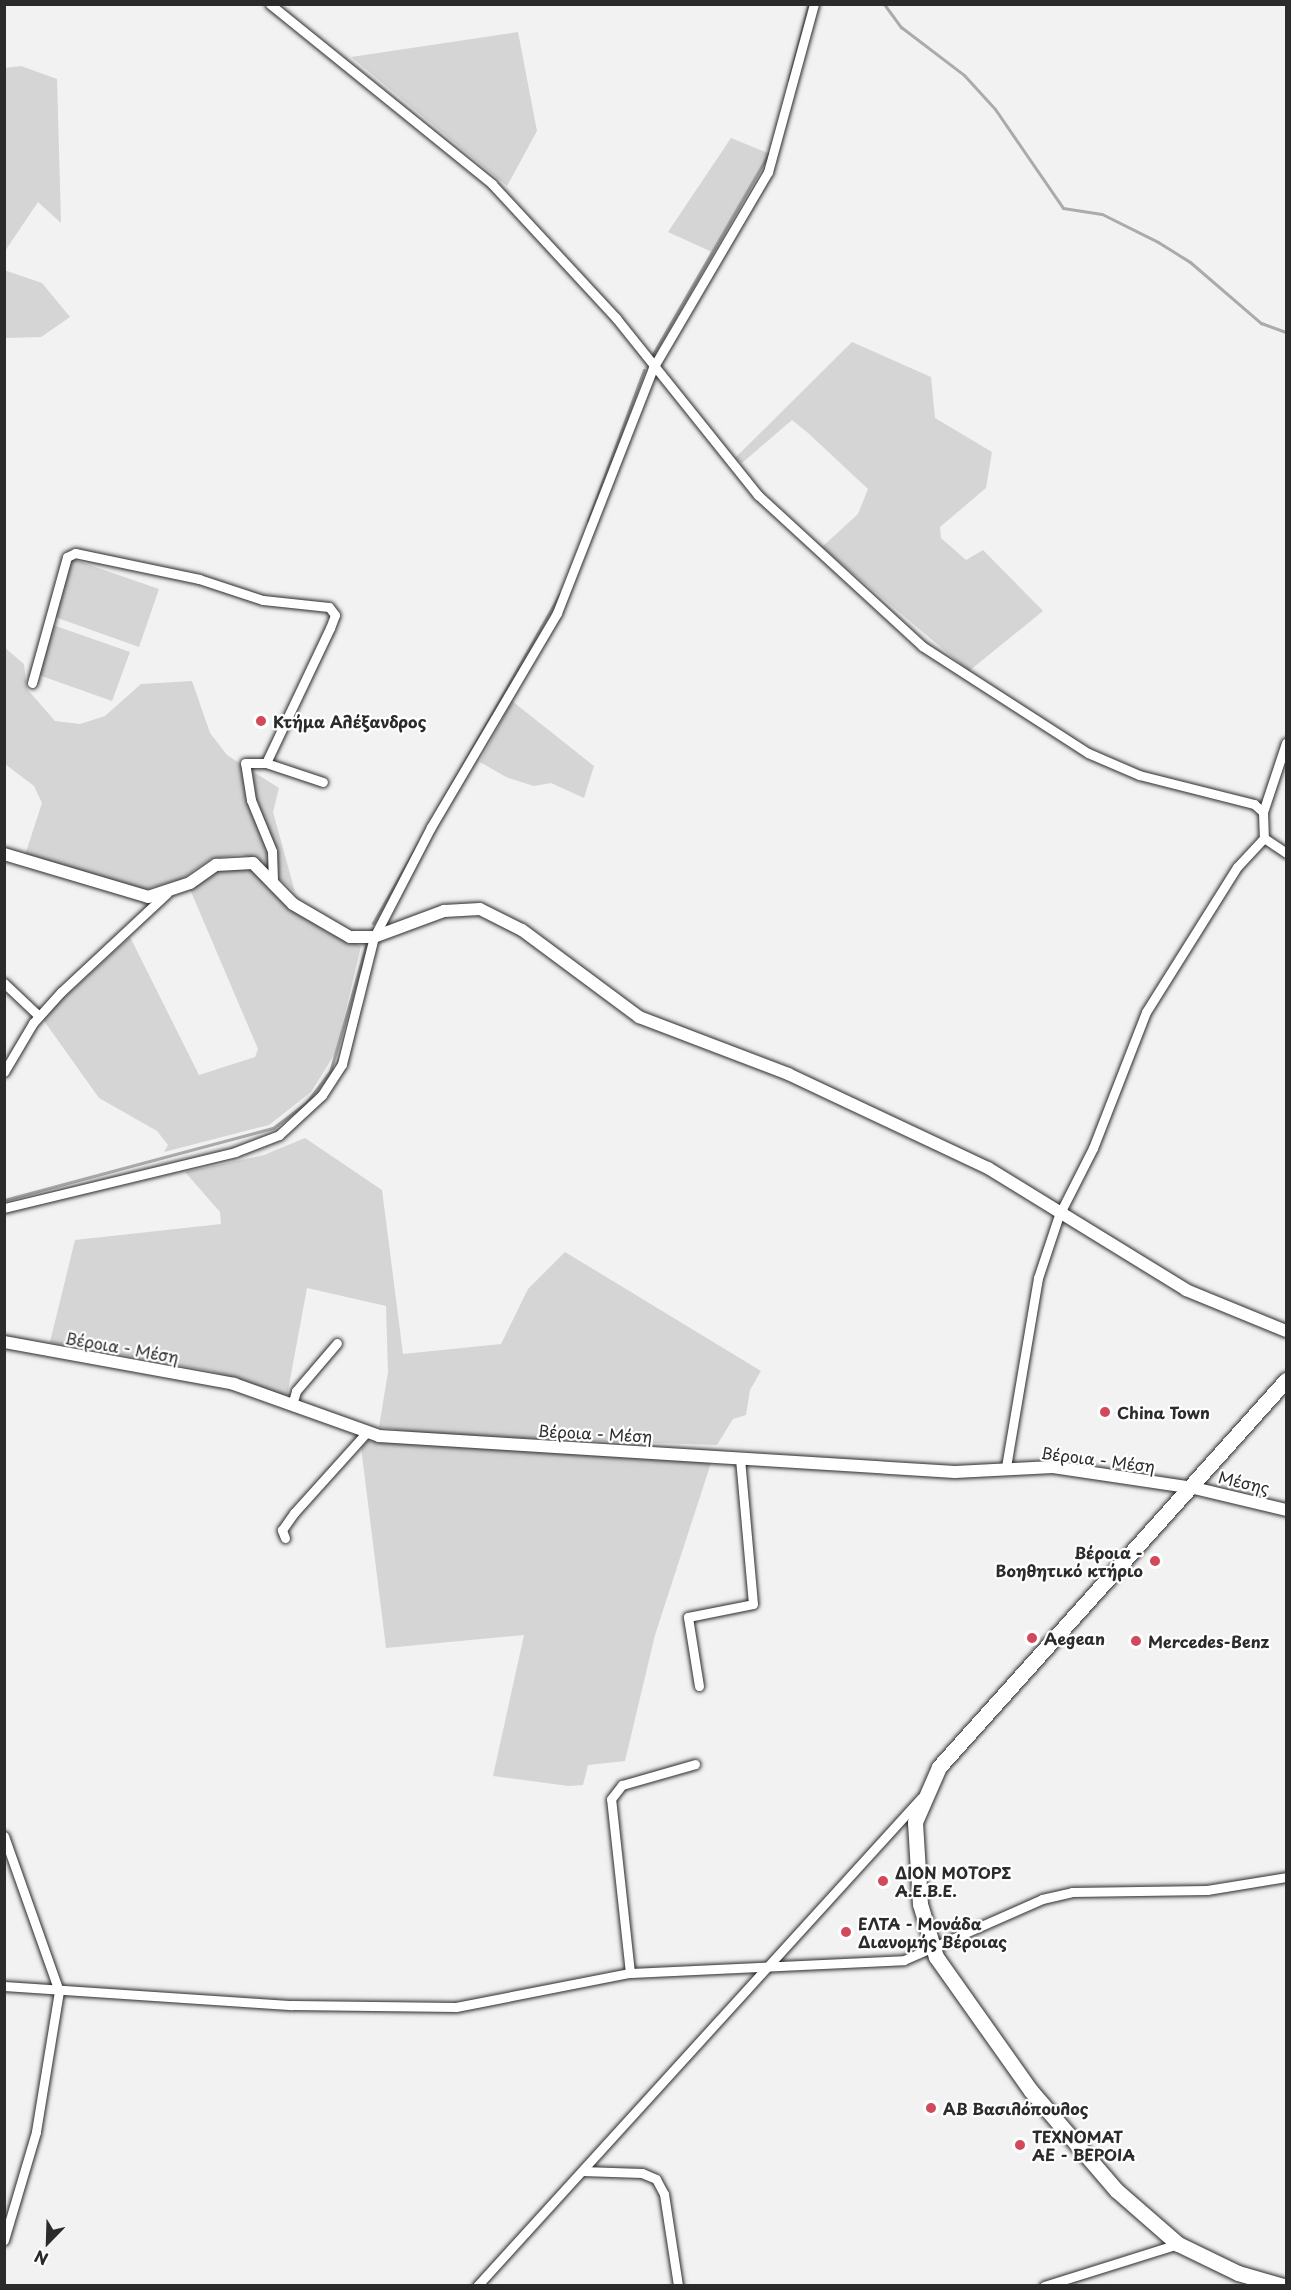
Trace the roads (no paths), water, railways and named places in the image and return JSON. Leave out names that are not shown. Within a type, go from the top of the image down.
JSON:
[{"type":"main road","points":[[1283,2286],[1238,2273],[1178,2244],[1116,2190],[1064,2133],[962,2001],[932,1944],[917,1874],[915,1822],[921,1798],[964,1738],[1194,1488],[1287,1380]]},
{"type":"street","points":[[270,4],[492,184],[616,318],[653,368],[758,495],[887,616],[968,680],[1088,753],[1140,775],[1254,804],[1263,812]]},
{"type":"street","points":[[4,1208],[235,1152],[279,1135],[322,1095],[342,1064],[374,938],[431,827],[557,613],[653,368],[768,172],[814,4]]},
{"type":"street","points":[[32,683],[67,556],[75,553],[199,579],[262,600],[328,608],[335,615],[330,628],[266,763]]},
{"type":"street","points":[[1006,1467],[1038,1278],[1059,1215],[1093,1148],[1146,1012],[1237,867],[1264,838],[1263,812],[1287,743]]},
{"type":"street","points":[[273,880],[272,851],[244,766],[248,761],[266,763],[322,782]]},
{"type":"street","points":[[1264,838],[1287,853]]},
{"type":"street","points":[[4,854],[148,897],[168,893]]},
{"type":"street","points":[[4,1072],[39,1016],[168,893],[216,865],[238,860],[253,863],[327,927],[350,938],[374,938],[444,910],[480,909],[502,918],[619,1006],[884,1119],[1009,1179],[1059,1215],[1186,1290],[1287,1331]]},
{"type":"street","points":[[4,982],[39,1016]]},
{"type":"street","name":"Βέροια - Μέση","points":[[4,1342],[234,1384],[366,1433],[427,1442],[955,1472],[1006,1467],[1053,1467],[1194,1488]]},
{"type":"street","points":[[292,1405],[296,1391],[337,1342]]},
{"type":"street","points":[[285,1538],[282,1530],[294,1513],[366,1433]]},
{"type":"street","points":[[699,1686],[688,1617],[753,1604],[740,1459]]},
{"type":"street","name":"Μέσης","points":[[1194,1488],[1287,1510]]},
{"type":"street","points":[[630,1973],[611,1799],[622,1785],[695,1764]]},
{"type":"street","points":[[477,2286],[766,1963],[921,1798]]},
{"type":"street","points":[[4,1836],[59,1991],[36,2132],[4,2240]]},
{"type":"street","points":[[4,1986],[292,2005],[456,2007],[630,1973],[766,1963],[811,1968],[904,1960],[932,1944],[1042,1899],[1072,1892],[1207,1890],[1287,1877]]},
{"type":"street","points":[[582,2171],[642,2173],[656,2179],[664,2194],[678,2286]]},
{"type":"street","points":[[1044,2286],[1178,2244]]},
{"type":"waterway","points":[[789,80],[809,4]]},
{"type":"waterway","points":[[884,4],[901,27],[964,75],[995,109],[1063,208],[1102,214],[1158,242],[1190,262],[1261,323],[1286,332]]},
{"type":"waterway","points":[[653,354],[769,153]]},
{"type":"waterway","points":[[588,521],[644,370]]},
{"type":"waterway","points":[[373,923],[560,594]]},
{"type":"waterway","points":[[4,1200],[273,1128],[307,1102],[330,1072],[366,946]]},
{"type":"place","name":"Κτήμα Αλέξανδρος","points":[[261,721]]},
{"type":"place","name":"China Town","points":[[1105,1412]]},
{"type":"place","name":"Βέροια - Βοηθητικό κτήριο","points":[[1155,1561]]},
{"type":"place","name":"Aegean","points":[[1032,1638]]},
{"type":"place","name":"Mercedes-Benz","points":[[1136,1641]]},
{"type":"place","name":"ΔΙΟΝ ΜΟΤΟΡΣ Α.Ε.Β.Ε.","points":[[883,1881]]},
{"type":"place","name":"ΕΛΤΑ - Μονάδα Διανομής Βέροιας","points":[[846,1932]]},
{"type":"place","name":"ΑΒ Βασιλόπουλος","points":[[931,2108]]},
{"type":"place","name":"ΤΕΧΝΟΜΑΤ ΑΕ - ΒΕΡΟΙΑ","points":[[1020,2145]]}]
